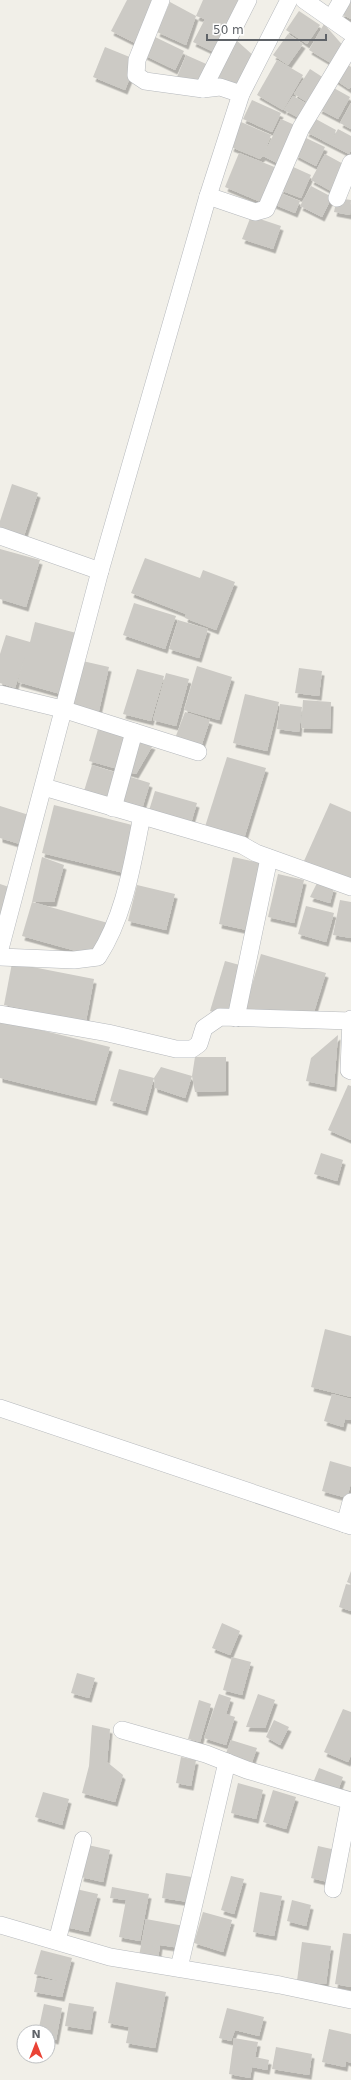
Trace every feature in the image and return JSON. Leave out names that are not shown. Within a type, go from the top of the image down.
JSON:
[{"type":"street","points":[[161,0],[137,60],[136,75],[145,81],[203,89],[220,87],[241,94]]},
{"type":"street","points":[[203,89],[248,0]]},
{"type":"street","points":[[0,949],[44,787],[62,709],[100,571],[208,196],[241,94],[290,0]]},
{"type":"street","points":[[304,0],[351,33]]},
{"type":"street","points":[[331,19],[342,0]]},
{"type":"street","points":[[208,196],[255,212],[266,209],[301,128],[351,46]]},
{"type":"street","points":[[337,198],[351,163]]},
{"type":"street","points":[[0,536],[100,571]]},
{"type":"street","points":[[0,694],[62,709],[198,752]]},
{"type":"street","points":[[113,808],[134,732]]},
{"type":"street","points":[[44,787],[242,845],[270,858],[351,887]]},
{"type":"street","points":[[0,957],[74,960],[98,957],[109,940],[122,909],[142,816]]},
{"type":"street","points":[[236,1018],[270,858]]},
{"type":"street","points":[[0,1014],[108,1033],[176,1049],[192,1049],[199,1044],[204,1028],[211,1021],[220,1017],[351,1020],[348,1061],[349,1070],[351,1072]]},
{"type":"street","points":[[0,1408],[348,1525],[351,1502]]},
{"type":"street","points":[[122,1730],[350,1801],[333,1889]]},
{"type":"street","points":[[179,1968],[227,1762]]},
{"type":"street","points":[[57,1941],[83,1840]]},
{"type":"street","points":[[0,1925],[110,1957],[280,1985],[351,2000]]},
{"type":"building","points":[[127,0],[158,0],[135,43],[111,31]]},
{"type":"building","points":[[203,0],[241,0],[229,29],[210,22],[227,30],[216,53],[193,42],[205,19],[196,16]]},
{"type":"building","points":[[349,0],[351,0],[351,19],[341,14]]},
{"type":"building","points":[[170,2],[196,16],[186,45],[157,32]]},
{"type":"building","points":[[299,11],[320,25],[307,44],[286,30]]},
{"type":"building","points":[[324,24],[346,49],[336,66],[309,50]]},
{"type":"building","points":[[288,34],[303,44],[288,65],[273,55]]},
{"type":"building","points":[[153,36],[184,51],[175,70],[144,55]]},
{"type":"building","points":[[235,39],[255,57],[239,91],[216,80]]},
{"type":"building","points":[[105,47],[137,60],[125,90],[93,77]]},
{"type":"building","points":[[186,55],[213,67],[203,89],[177,77]]},
{"type":"building","points":[[277,60],[303,75],[283,110],[257,95]]},
{"type":"building","points":[[346,63],[351,67],[351,87],[349,89],[334,79]]},
{"type":"building","points":[[310,69],[327,80],[312,105],[294,94]]},
{"type":"building","points":[[332,87],[350,97],[338,119],[319,109]]},
{"type":"building","points":[[293,96],[311,106],[303,120],[284,110]]},
{"type":"building","points":[[252,100],[281,113],[272,132],[243,119]]},
{"type":"building","points":[[351,103],[351,129],[340,123]]},
{"type":"building","points":[[314,118],[336,130],[331,142],[338,129],[351,136],[351,150],[349,154],[306,132]]},
{"type":"building","points":[[281,119],[299,127],[281,165],[263,156],[260,159],[231,147],[241,122],[271,135],[264,154]]},
{"type":"building","points":[[304,137],[325,147],[316,166],[295,155]]},
{"type":"building","points":[[239,153],[277,168],[263,203],[225,187]]},
{"type":"building","points":[[325,154],[347,166],[333,192],[311,180]]},
{"type":"building","points":[[291,166],[311,175],[301,198],[280,190]]},
{"type":"building","points":[[311,186],[332,197],[322,217],[300,206]]},
{"type":"building","points":[[278,192],[300,201],[295,213],[273,204]]},
{"type":"building","points":[[337,198],[351,200],[350,215],[334,212]]},
{"type":"building","points":[[251,216],[281,226],[273,249],[242,239]]},
{"type":"building","points":[[12,484],[38,493],[24,536],[0,528],[0,521]]},
{"type":"building","points":[[0,549],[40,560],[26,607],[0,599]]},
{"type":"building","points":[[145,558],[200,578],[203,570],[235,582],[216,630],[185,618],[186,614],[131,593]]},
{"type":"building","points":[[134,603],[176,616],[165,649],[123,635]]},
{"type":"building","points":[[178,620],[208,629],[199,658],[169,649]]},
{"type":"building","points":[[35,622],[80,634],[64,695],[18,682],[25,656],[15,688],[0,683],[0,654],[6,635],[30,642]]},
{"type":"building","points":[[78,660],[109,667],[98,715],[67,708]]},
{"type":"building","points":[[197,666],[232,677],[219,720],[184,710]]},
{"type":"building","points":[[299,668],[322,671],[319,696],[295,693]]},
{"type":"building","points":[[137,669],[164,676],[151,721],[123,714]]},
{"type":"building","points":[[166,673],[189,679],[176,726],[153,720]]},
{"type":"building","points":[[245,694],[279,702],[267,751],[233,743]]},
{"type":"building","points":[[303,700],[331,702],[330,729],[301,728]]},
{"type":"building","points":[[280,704],[302,707],[299,732],[277,729]]},
{"type":"building","points":[[185,712],[210,720],[200,750],[174,741]]},
{"type":"building","points":[[98,729],[153,745],[136,774],[89,761]]},
{"type":"building","points":[[227,757],[266,768],[242,845],[203,833]]},
{"type":"building","points":[[92,765],[150,783],[142,809],[84,791]]},
{"type":"building","points":[[155,791],[197,803],[189,830],[147,817]]},
{"type":"building","points":[[330,803],[351,812],[351,882],[304,861]]},
{"type":"building","points":[[54,805],[136,826],[124,873],[42,853]]},
{"type":"building","points":[[0,806],[29,815],[20,844],[0,838]]},
{"type":"building","points":[[42,857],[64,865],[54,902],[32,902]]},
{"type":"building","points":[[233,857],[265,864],[251,931],[219,924]]},
{"type":"building","points":[[278,874],[304,880],[294,923],[268,917]]},
{"type":"building","points":[[317,883],[334,888],[330,903],[310,897]]},
{"type":"building","points":[[0,884],[9,887],[0,917]]},
{"type":"building","points":[[137,885],[175,894],[166,930],[128,921]]},
{"type":"building","points":[[340,900],[351,902],[351,938],[333,935]]},
{"type":"building","points":[[32,902],[108,923],[98,957],[22,936]]},
{"type":"building","points":[[306,906],[334,913],[326,942],[298,934]]},
{"type":"building","points":[[261,954],[326,973],[313,1015],[244,1012]]},
{"type":"building","points":[[225,961],[247,967],[231,1018],[210,1011]]},
{"type":"building","points":[[12,963],[94,979],[86,1021],[4,1005]]},
{"type":"building","points":[[0,1020],[110,1047],[94,1101],[0,1078]]},
{"type":"building","points":[[338,1035],[334,1087],[306,1081],[311,1058]]},
{"type":"building","points":[[195,1057],[226,1057],[226,1091],[195,1092],[192,1076]]},
{"type":"building","points":[[161,1067],[192,1076],[185,1098],[155,1088],[154,1078]]},
{"type":"building","points":[[119,1069],[154,1078],[145,1111],[110,1101]]},
{"type":"building","points":[[348,1085],[351,1086],[351,1140],[328,1130]]},
{"type":"building","points":[[321,1153],[343,1160],[337,1181],[314,1174]]},
{"type":"building","points":[[325,1329],[351,1336],[351,1397],[311,1387]]},
{"type":"building","points":[[332,1394],[351,1399],[351,1420],[345,1419],[343,1427],[324,1421]]},
{"type":"building","points":[[330,1461],[351,1467],[351,1483],[347,1498],[322,1491]]},
{"type":"building","points":[[351,1571],[351,1584],[347,1582]]},
{"type":"building","points":[[346,1584],[351,1585],[351,1611],[339,1607]]},
{"type":"building","points":[[222,1623],[240,1631],[230,1655],[212,1648]]},
{"type":"building","points":[[232,1657],[251,1662],[242,1695],[223,1690]]},
{"type":"building","points":[[77,1673],[95,1678],[89,1698],[71,1693]]},
{"type":"building","points":[[219,1694],[231,1698],[226,1714],[235,1717],[226,1745],[204,1738]]},
{"type":"building","points":[[258,1694],[275,1700],[265,1728],[246,1727]]},
{"type":"building","points":[[199,1700],[211,1704],[200,1742],[188,1739]]},
{"type":"building","points":[[343,1709],[351,1712],[351,1755],[348,1762],[324,1752]]},
{"type":"building","points":[[274,1720],[289,1727],[280,1745],[266,1737]]},
{"type":"building","points":[[92,1725],[110,1729],[107,1762],[123,1775],[115,1802],[82,1793],[89,1766]]},
{"type":"building","points":[[231,1740],[257,1748],[251,1765],[225,1756]]},
{"type":"building","points":[[181,1757],[196,1760],[191,1786],[176,1783]]},
{"type":"building","points":[[319,1768],[343,1777],[337,1793],[313,1783]]},
{"type":"building","points":[[238,1783],[263,1790],[256,1819],[231,1813]]},
{"type":"building","points":[[273,1790],[296,1797],[286,1829],[263,1822]]},
{"type":"building","points":[[43,1792],[69,1799],[62,1825],[35,1817]]},
{"type":"building","points":[[88,1845],[110,1850],[103,1882],[81,1877]]},
{"type":"building","points":[[318,1846],[336,1850],[328,1882],[311,1878]]},
{"type":"building","points":[[166,1873],[192,1877],[188,1902],[162,1898]]},
{"type":"building","points":[[231,1876],[244,1879],[234,1914],[221,1910]]},
{"type":"building","points":[[112,1887],[149,1894],[140,1941],[119,1937],[126,1900],[110,1898]]},
{"type":"building","points":[[76,1889],[98,1894],[88,1932],[66,1927]]},
{"type":"building","points":[[260,1892],[282,1896],[274,1936],[253,1932]]},
{"type":"building","points":[[292,1900],[311,1905],[306,1926],[287,1921]]},
{"type":"building","points":[[203,1912],[232,1920],[223,1952],[194,1943]]},
{"type":"building","points":[[146,1919],[184,1926],[180,1948],[160,1945],[158,1959],[139,1956]]},
{"type":"building","points":[[343,1933],[351,1934],[351,1987],[335,1984]]},
{"type":"building","points":[[302,1942],[331,1946],[326,1984],[297,1981]]},
{"type":"building","points":[[41,1950],[72,1958],[62,1997],[34,1992],[37,1978],[63,1982],[34,1974]]},
{"type":"building","points":[[116,1982],[166,1992],[155,2048],[126,2043],[129,2027],[108,2023]]},
{"type":"building","points":[[69,2003],[94,2007],[90,2030],[65,2026]]},
{"type":"building","points":[[44,2004],[62,2008],[56,2040],[56,2024],[40,2024]]},
{"type":"building","points":[[227,2008],[264,2017],[259,2036],[235,2030],[231,2041],[219,2038]]},
{"type":"building","points":[[329,2029],[351,2034],[351,2063],[346,2061],[345,2067],[322,2062]]},
{"type":"building","points":[[234,2038],[258,2042],[255,2057],[269,2060],[267,2070],[252,2067],[250,2078],[229,2074]]},
{"type":"building","points":[[276,2047],[312,2054],[309,2075],[272,2069]]}]
